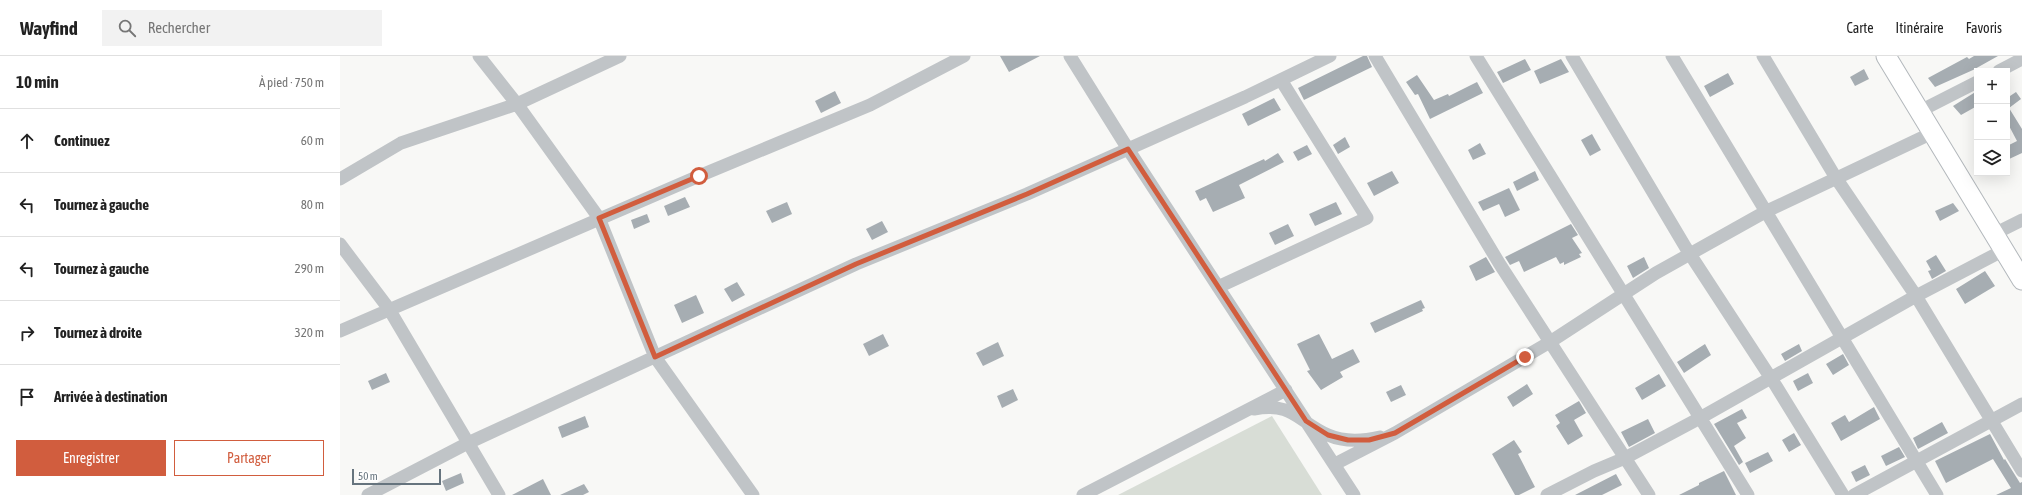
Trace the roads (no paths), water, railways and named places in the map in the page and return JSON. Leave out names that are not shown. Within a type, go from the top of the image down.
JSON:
[{"type":"street","points":[[479,56],[517,104],[599,218],[655,357],[753,495]]},
{"type":"street","points":[[340,179],[401,143],[517,104],[620,56]]},
{"type":"street","points":[[340,331],[599,218],[870,105],[964,56]]},
{"type":"street","points":[[1070,56],[1128,149],[1354,495]]},
{"type":"street","points":[[368,495],[468,443],[856,264],[1027,194],[1281,80],[1330,56]]},
{"type":"street","points":[[1375,56],[1499,263],[1649,495]]},
{"type":"street","points":[[1476,56],[1748,495]]},
{"type":"street","points":[[1572,56],[1690,254],[1843,495]]},
{"type":"street","points":[[1672,56],[1937,495]]},
{"type":"street","points":[[1763,56],[1836,178],[1916,296],[2022,471]]},
{"type":"street","points":[[1886,56],[2022,280]]},
{"type":"street","points":[[2005,68],[2022,59]]},
{"type":"street","points":[[1218,287],[1367,218],[1281,80]]},
{"type":"street","points":[[1920,111],[1974,84]]},
{"type":"street","points":[[1335,464],[1395,433],[1550,342],[1623,294],[1765,212],[1932,132]]},
{"type":"street","points":[[1994,234],[2022,220]]},
{"type":"street","points":[[340,244],[389,309],[499,495]]},
{"type":"street","points":[[1547,495],[1594,471],[1625,458],[1700,418],[1916,296],[2004,250]]},
{"type":"street","points":[[1083,495],[1286,390]]},
{"type":"street","points":[[1854,495],[1916,460],[2022,404]]},
{"type":"street","points":[[1244,411],[1267,407],[1281,408],[1328,435],[1348,440],[1369,440],[1395,433]]}]
